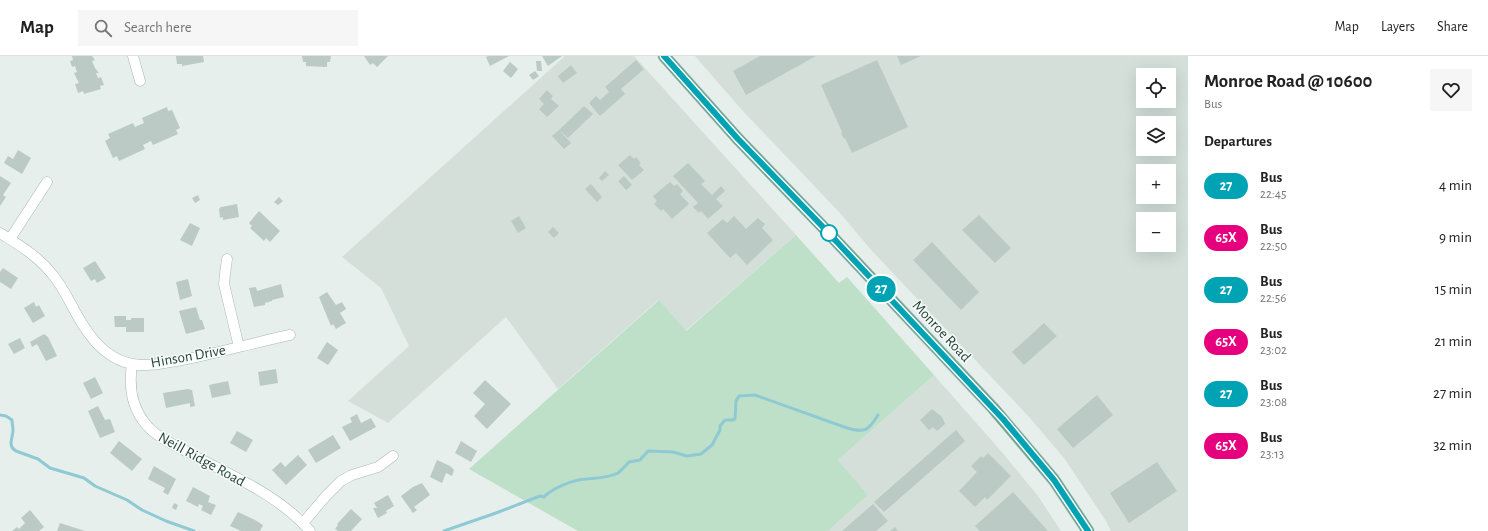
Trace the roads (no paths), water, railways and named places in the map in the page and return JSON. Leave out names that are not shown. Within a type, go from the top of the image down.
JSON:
[{"type":"main road","name":"Monroe Road","points":[[664,56],[738,139],[822,226],[1003,419],[1054,480],[1088,531]]},
{"type":"street","points":[[133,56],[140,81]]},
{"type":"street","points":[[10,239],[47,182]]},
{"type":"street","name":"Hinson Drive","points":[[0,233],[36,256],[53,274],[84,327],[98,345],[105,351],[123,361],[132,364],[165,363],[290,335]]},
{"type":"street","points":[[227,259],[224,284],[239,347]]},
{"type":"street","name":"Neill Ridge Road","points":[[132,364],[130,382],[134,404],[143,421],[149,428],[171,443],[269,496],[303,523],[310,531]]},
{"type":"street","points":[[303,523],[341,481],[352,475],[378,467],[393,456]]},
{"type":"waterway","points":[[444,531],[540,496],[544,497],[552,490],[570,482],[614,475],[629,462],[640,460],[648,451],[673,452],[687,456],[701,454],[712,445],[720,430],[720,426],[725,420],[735,419],[736,401],[739,396],[755,395],[847,428],[858,430],[869,427],[878,415]]},
{"type":"waterway","points":[[0,415],[6,416],[12,420],[13,430],[11,444],[13,449],[16,451],[38,459],[50,468],[84,478],[95,486],[127,500],[142,510],[166,521],[194,531]]}]
